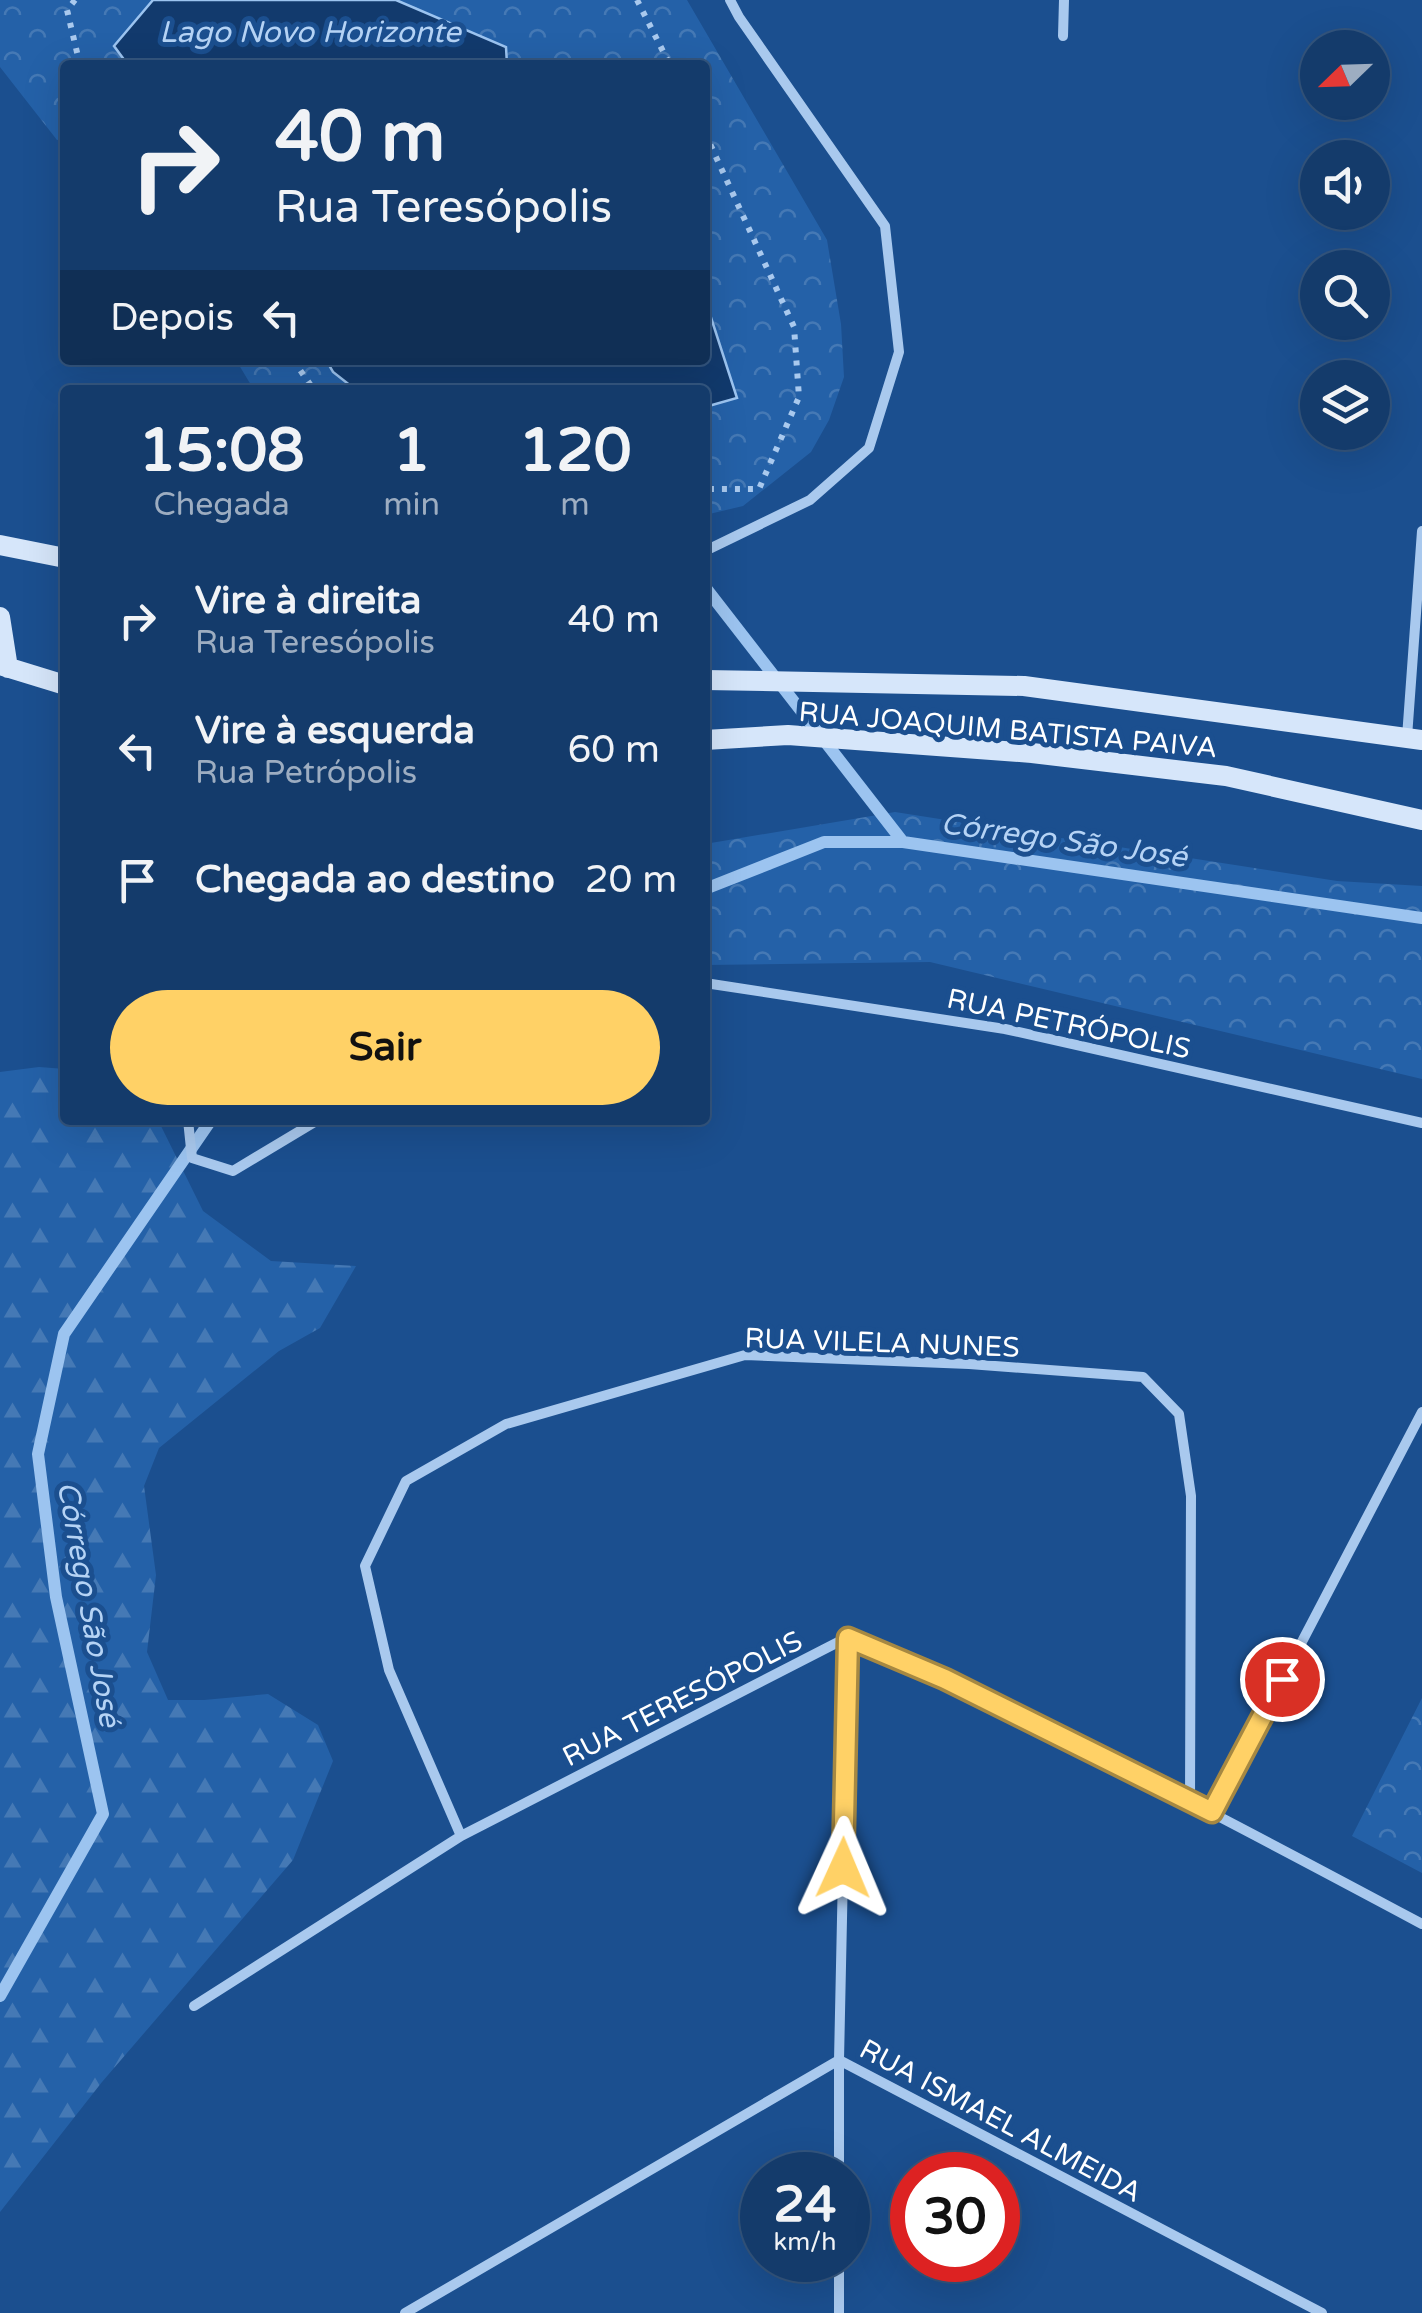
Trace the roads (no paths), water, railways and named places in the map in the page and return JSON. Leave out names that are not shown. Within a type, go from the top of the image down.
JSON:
[{"type":"main road","points":[[0,544],[60,557]]},
{"type":"main road","points":[[0,617],[3,672],[60,684]]},
{"type":"main road","name":"RUA JOAQUIM BATISTA PAIVA","points":[[710,680],[1024,686],[1414,739]]},
{"type":"main road","name":"RUA JOAQUIM BATISTA PAIVA","points":[[710,740],[788,735],[1032,753],[1226,776],[1422,820]]},
{"type":"street","points":[[710,549],[810,500],[869,448],[899,352],[884,226],[730,0]]},
{"type":"street","points":[[1063,36],[1064,0]]},
{"type":"street","points":[[1414,739],[1422,531]]},
{"type":"street","name":"RUA PETRÓPOLIS","points":[[710,983],[1004,1029],[1422,1122]]},
{"type":"street","points":[[189,1125],[192,1158],[233,1171],[310,1125]]},
{"type":"street","name":"RUA VILELA NUNES","points":[[461,1836],[389,1670],[366,1566],[406,1482],[506,1424],[746,1355],[968,1364],[1143,1377],[1155,1389],[1179,1414],[1192,1496],[1190,1802]]},
{"type":"street","points":[[1212,1812],[1422,1412]]},
{"type":"street","points":[[839,2152],[848,1638],[945,1679],[1212,1812],[1422,1924]]},
{"type":"street","name":"RUA TERESÓPOLIS","points":[[194,2006],[461,1836],[848,1638]]},
{"type":"street","name":"RUA ISMAEL ALMEIDA","points":[[405,2313],[839,2060],[1322,2313]]},
{"type":"street","points":[[839,2282],[840,2313]]},
{"type":"water","name":"Lago Novo Horizonte","points":[[153,0],[396,0],[506,47],[507,60],[124,60],[114,46]]},
{"type":"water","points":[[710,314],[737,398],[710,406],[710,385],[350,385],[329,365],[710,365]]},
{"type":"waterway","points":[[710,593],[903,842]]},
{"type":"waterway","name":"Córrego São José","points":[[710,887],[824,842],[903,842],[1422,918]]},
{"type":"waterway","name":"Córrego São José","points":[[0,1996],[103,1814],[56,1597],[38,1454],[64,1334],[208,1125]]}]
